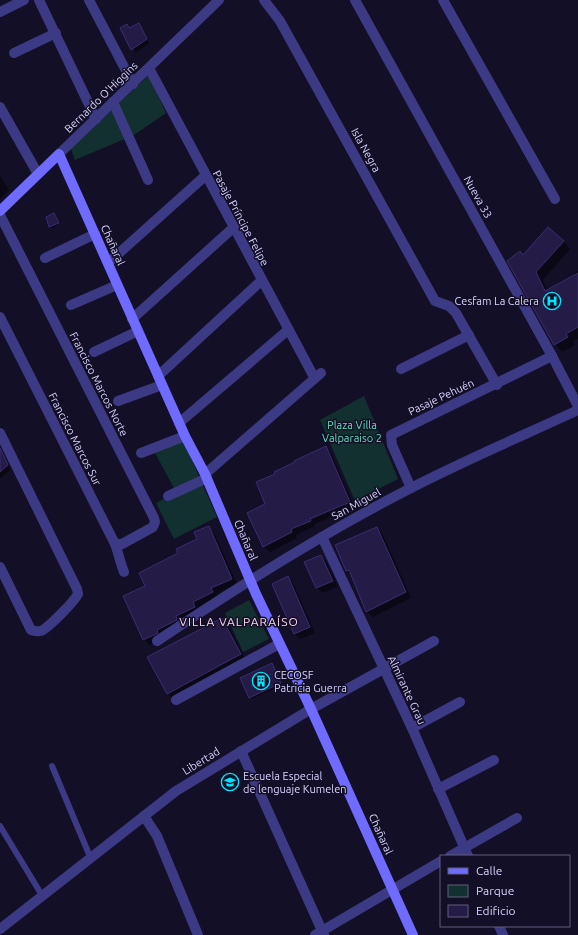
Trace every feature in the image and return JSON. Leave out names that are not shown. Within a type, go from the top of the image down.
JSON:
[{"type":"street","points":[[0,12],[24,0]]},
{"type":"street","points":[[39,0],[96,119]]},
{"type":"street","points":[[89,0],[132,84]]},
{"type":"street","name":"Bernardo O'Higgins","points":[[0,211],[218,0]]},
{"type":"street","name":"Isla Negra","points":[[264,0],[280,21],[435,300],[449,306],[456,313],[469,335]]},
{"type":"street","name":"Nueva 33","points":[[355,0],[552,356],[578,406]]},
{"type":"street","points":[[443,0],[555,199]]},
{"type":"street","points":[[14,53],[56,33]]},
{"type":"street","name":"Pasaje Príncipe Felipe","points":[[149,68],[288,330],[318,375],[206,476]]},
{"type":"street","points":[[113,102],[148,180]]},
{"type":"street","points":[[0,107],[3,122],[38,174]]},
{"type":"street","name":"Chañaral","points":[[59,154],[179,423],[206,476],[279,644],[311,709],[413,935]]},
{"type":"street","points":[[108,263],[205,176]]},
{"type":"street","name":"Francisco Marcos Norte","points":[[0,215],[154,518],[153,527],[122,544],[117,544]]},
{"type":"street","points":[[132,319],[233,228]]},
{"type":"street","points":[[45,258],[95,234]]},
{"type":"street","points":[[118,401],[160,380],[262,281]]},
{"type":"street","points":[[71,305],[118,285]]},
{"type":"street","name":"Francisco Marcos Sur","points":[[0,317],[117,544],[117,554],[124,572]]},
{"type":"street","points":[[179,423],[288,330]]},
{"type":"street","points":[[94,352],[138,331]]},
{"type":"street","points":[[401,369],[469,335],[496,385]]},
{"type":"street","name":"Pasaje Pehuén","points":[[411,488],[392,444],[391,435],[496,385],[552,356]]},
{"type":"street","name":"San Miguel","points":[[157,641],[322,536],[411,488],[578,410]]},
{"type":"street","points":[[0,433],[77,588],[78,594],[72,602],[42,630],[35,632],[31,630],[0,567]]},
{"type":"street","points":[[141,453],[185,436]]},
{"type":"street","points":[[168,496],[206,476]]},
{"type":"street","name":"Almirante Grau","points":[[322,536],[412,728],[466,852]]},
{"type":"street","name":"Libertad","points":[[0,929],[92,859],[176,791],[311,709],[434,641]]},
{"type":"street","points":[[176,700],[279,644]]},
{"type":"street","points":[[412,728],[460,702]]},
{"type":"street","points":[[241,751],[320,933],[440,862]]},
{"type":"street","points":[[438,789],[494,760]]},
{"type":"street","points":[[144,816],[157,836],[198,935]]},
{"type":"street","points":[[454,855],[466,852],[517,818]]},
{"type":"lane","points":[[52,766],[92,859]]},
{"type":"lane","points":[[0,826],[43,897]]},
{"type":"green space","points":[[149,75],[166,113],[134,135],[75,160],[71,149]]},
{"type":"green space","name":"Plaza Villa Valparaiso 2","points":[[364,396],[398,479],[355,501],[320,420]]},
{"type":"green space","points":[[183,440],[217,517],[174,539],[156,503],[176,492],[154,451]]},
{"type":"green space","points":[[249,600],[269,639],[243,652],[225,613]]},
{"type":"building","points":[[139,23],[147,39],[131,50],[120,28],[127,24],[129,28]]},
{"type":"building","points":[[54,213],[59,223],[49,227],[46,217]]},
{"type":"building","points":[[548,227],[564,241],[536,272],[545,291],[578,273],[578,327],[566,334],[568,337],[554,345],[507,261],[520,251],[523,255]]},
{"type":"building","points":[[326,446],[350,502],[310,519],[311,521],[291,529],[292,532],[263,547],[247,513],[265,504],[256,482],[275,474],[274,472],[295,462],[294,461]]},
{"type":"building","points":[[0,448],[8,465],[0,472]]},
{"type":"building","points":[[209,526],[232,579],[211,588],[213,592],[193,602],[195,607],[176,616],[177,620],[157,630],[158,633],[143,640],[123,596],[145,586],[139,573],[178,553],[176,549],[197,539],[194,532]]},
{"type":"building","points":[[377,527],[406,592],[366,612],[349,570],[346,571],[335,545]]},
{"type":"building","points":[[321,555],[333,581],[316,588],[304,562]]},
{"type":"building","points":[[288,576],[310,627],[294,634],[272,584]]},
{"type":"building","points":[[222,618],[241,654],[167,694],[147,657]]},
{"type":"building","name":"CECOSF Patricia Guerra","points":[[272,663],[281,683],[249,698],[240,678]]},
{"type":"place","name":"Cesfam La Calera","points":[[552,301]]},
{"type":"place","name":"CECOSF Patricia Guerra","points":[[261,681]]},
{"type":"place","name":"Escuela Especial de lenguaje Kumelen","points":[[230,782]]},
{"type":"district","name":"VILLA VALPARAÍSO","points":[[239,621]]}]
